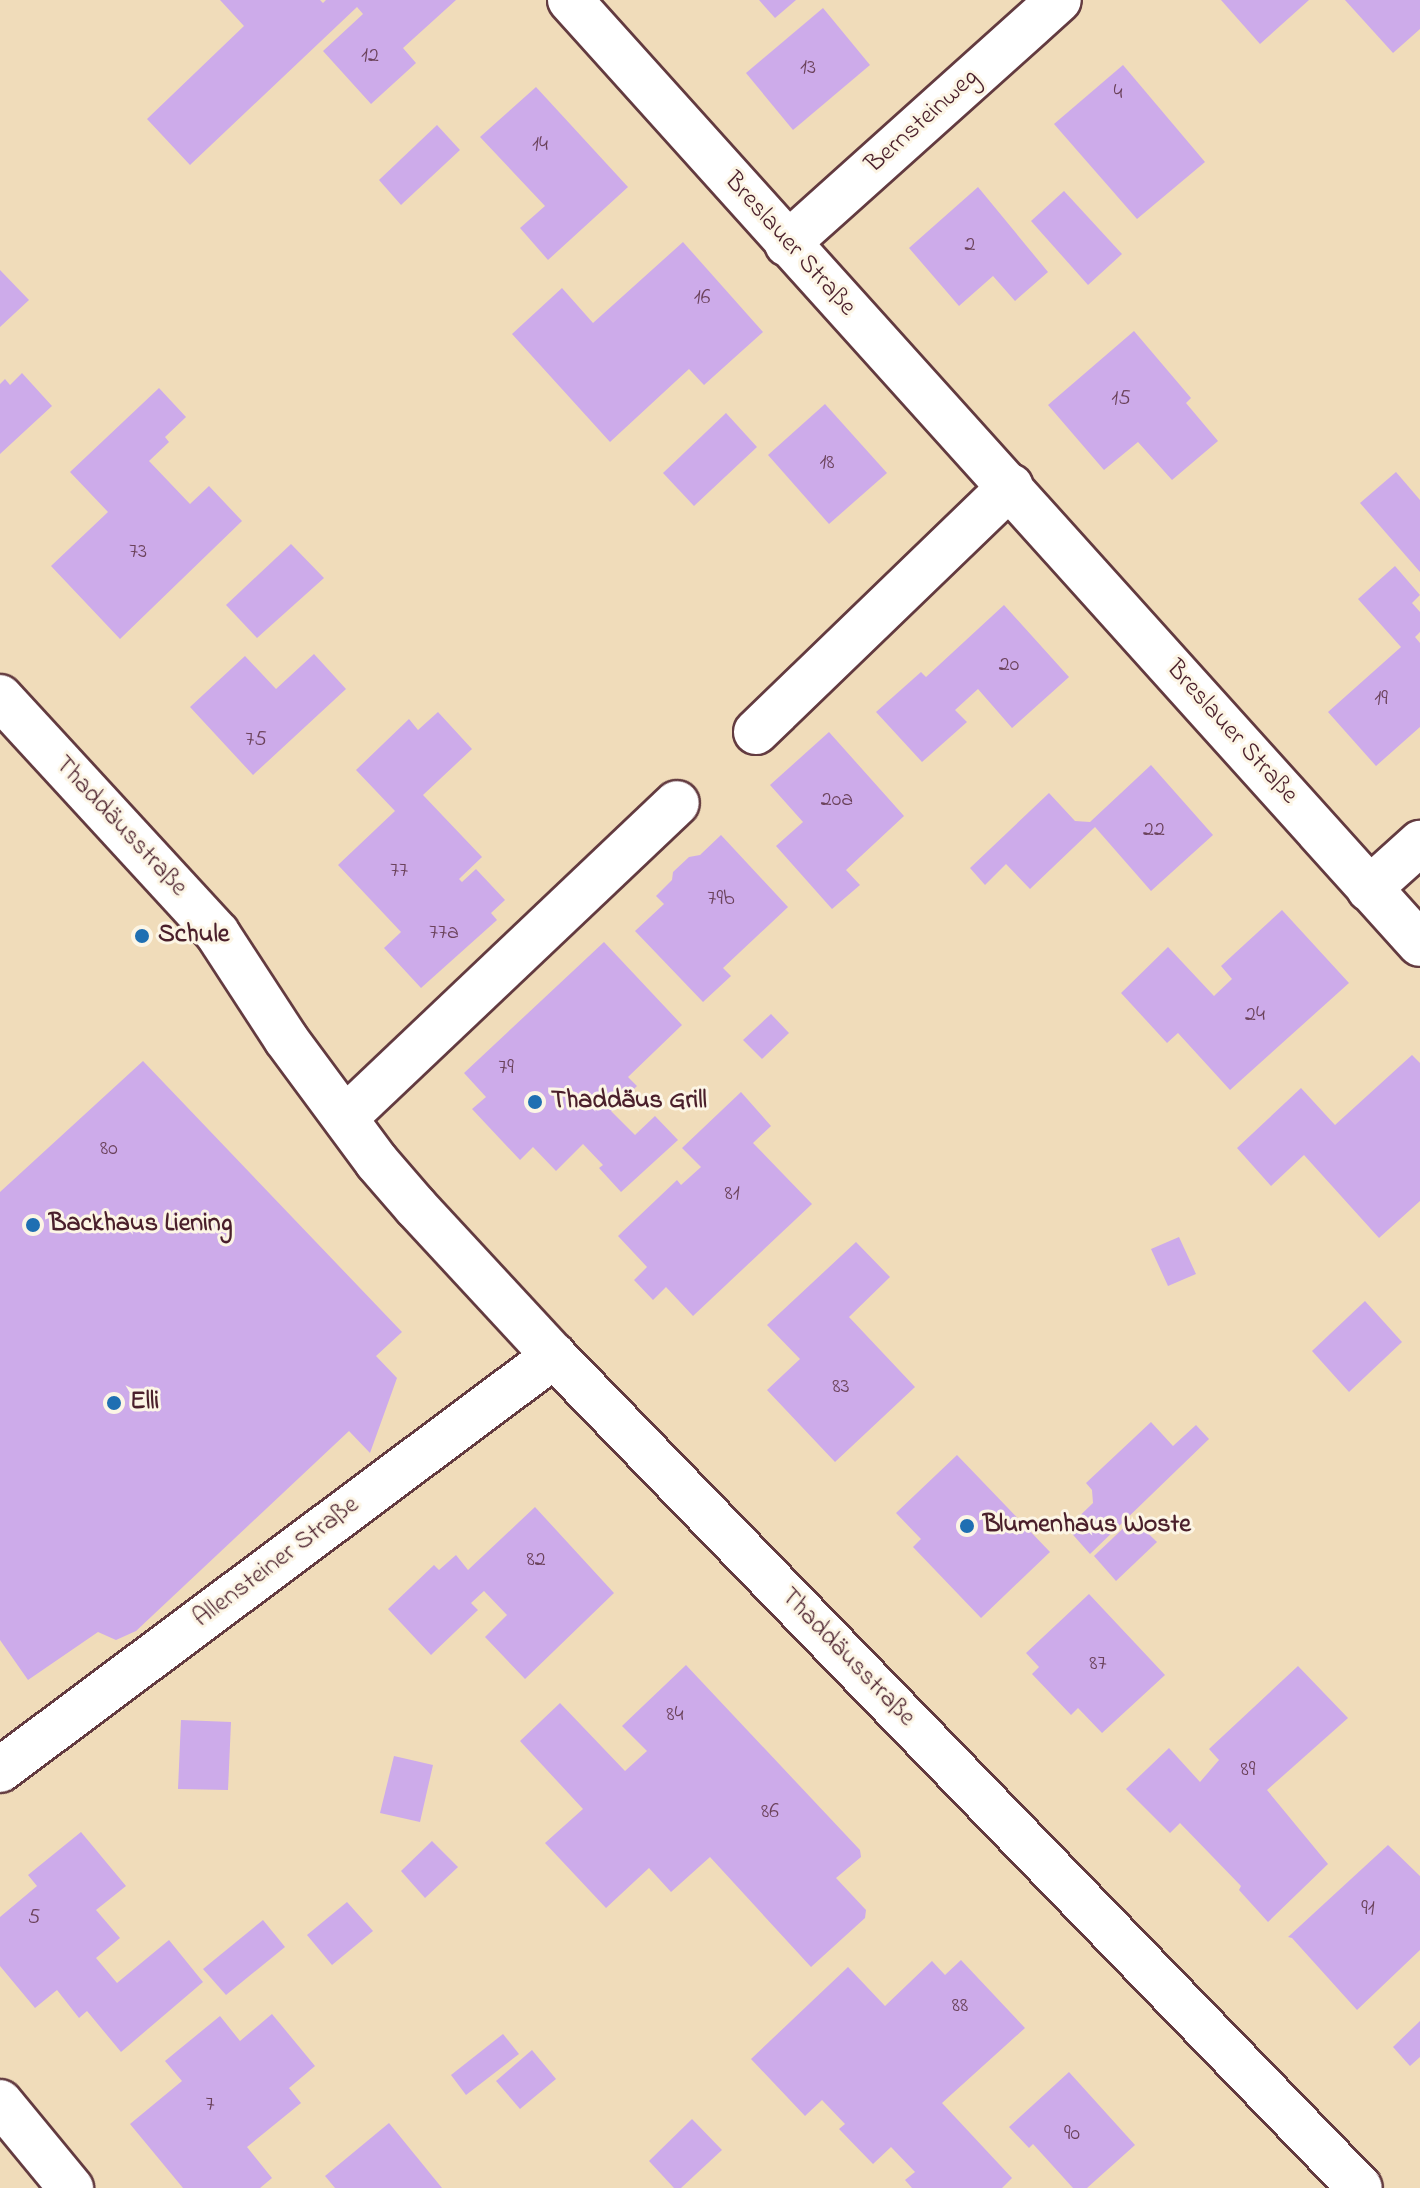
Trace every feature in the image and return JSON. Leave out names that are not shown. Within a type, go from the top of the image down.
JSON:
[{"type":"street","name":"Breslauer Straße","points":[[570,0],[787,244],[1011,486],[1420,944]]},
{"type":"street","name":"Bernsteinweg","points":[[787,244],[1059,0]]},
{"type":"street","points":[[756,732],[1011,486]]},
{"type":"street","name":"Thaddäusstraße","points":[[0,697],[217,933],[286,1039],[377,1162],[416,1207],[554,1356],[1360,2188]]},
{"type":"street","points":[[346,1117],[677,803]]},
{"type":"street","points":[[1369,889],[1420,843]]},
{"type":"street","name":"Allensteiner Straße","points":[[0,1770],[554,1356]]},
{"type":"street","points":[[0,2102],[71,2188]]},
{"type":"building","points":[[220,0],[320,0],[323,3],[326,0],[456,0],[403,48],[416,63],[371,104],[323,51],[363,14],[357,7],[190,165],[147,119],[244,26]]},
{"type":"building","points":[[759,0],[796,0],[775,18]]},
{"type":"building","points":[[1221,0],[1309,0],[1260,44]]},
{"type":"building","points":[[1345,0],[1420,0],[1420,29],[1393,53]]},
{"type":"building","points":[[823,8],[870,65],[793,130],[746,73]]},
{"type":"building","points":[[1123,65],[1205,162],[1137,219],[1054,124]]},
{"type":"building","points":[[536,87],[628,187],[548,260],[520,228],[545,206],[480,137]]},
{"type":"building","points":[[437,125],[460,150],[401,205],[379,180]]},
{"type":"building","points":[[978,187],[1048,272],[1015,301],[993,276],[959,306],[909,248]]},
{"type":"building","points":[[1064,191],[1122,254],[1088,285],[1031,221]]},
{"type":"building","points":[[683,242],[763,332],[704,385],[689,369],[610,442],[512,334],[562,288],[593,323]]},
{"type":"building","points":[[0,270],[29,300],[0,327]]},
{"type":"building","points":[[1134,331],[1191,398],[1186,403],[1218,441],[1172,480],[1138,442],[1104,470],[1048,405]]},
{"type":"building","points":[[22,373],[52,406],[0,454],[0,384],[5,379],[10,385]]},
{"type":"building","points":[[159,388],[186,417],[165,437],[169,442],[149,461],[190,504],[209,486],[242,521],[120,639],[51,566],[108,512],[70,472]]},
{"type":"building","points":[[825,404],[887,473],[829,524],[768,455]]},
{"type":"building","points":[[726,413],[757,447],[694,506],[663,473]]},
{"type":"building","points":[[1396,472],[1420,500],[1420,572],[1360,503]]},
{"type":"building","points":[[291,544],[324,578],[257,638],[226,605]]},
{"type":"building","points":[[1395,566],[1420,595],[1412,603],[1420,612],[1420,632],[1415,637],[1420,643],[1420,727],[1376,766],[1328,712],[1401,647],[1358,599]]},
{"type":"building","points":[[1004,605],[1069,677],[1012,728],[978,689],[955,710],[967,722],[922,762],[876,712],[921,672],[926,677]]},
{"type":"building","points":[[314,654],[346,689],[253,775],[190,707],[245,656],[276,689]]},
{"type":"building","points":[[438,712],[472,749],[423,795],[482,857],[459,879],[462,882],[476,869],[505,900],[491,913],[497,920],[421,988],[384,948],[401,932],[338,865],[395,811],[356,770],[409,719],[418,730]]},
{"type":"building","points":[[829,732],[904,816],[846,870],[860,885],[832,909],[776,846],[803,822],[770,785]]},
{"type":"building","points":[[1151,765],[1213,835],[1151,891],[1095,827],[1030,889],[1006,864],[985,885],[970,868],[1049,793],[1075,821],[1090,822]]},
{"type":"building","points":[[721,835],[788,907],[723,968],[731,976],[703,1002],[635,931],[664,904],[656,896],[672,880],[673,872],[689,857],[700,855]]},
{"type":"building","points":[[1282,910],[1349,983],[1230,1090],[1178,1033],[1167,1043],[1121,993],[1168,947],[1214,996],[1232,979],[1221,966]]},
{"type":"building","points":[[604,942],[682,1025],[628,1077],[637,1086],[611,1111],[635,1135],[655,1116],[678,1140],[621,1192],[599,1168],[603,1165],[583,1144],[556,1171],[533,1147],[520,1160],[472,1109],[486,1097],[464,1073]]},
{"type":"building","points":[[771,1014],[789,1033],[762,1059],[743,1040]]},
{"type":"building","points":[[1412,1055],[1420,1063],[1420,1201],[1379,1238],[1304,1155],[1271,1186],[1237,1148],[1301,1088],[1335,1125]]},
{"type":"building","points":[[143,1061],[402,1332],[376,1356],[397,1378],[370,1453],[349,1431],[136,1631],[116,1640],[98,1632],[28,1680],[0,1640],[0,1192]]},
{"type":"building","points":[[741,1092],[771,1126],[753,1143],[812,1204],[693,1316],[666,1287],[653,1300],[634,1280],[647,1267],[618,1236],[677,1180],[681,1185],[701,1167],[682,1148]]},
{"type":"building","points":[[1179,1237],[1196,1274],[1168,1286],[1151,1249]]},
{"type":"building","points":[[856,1242],[890,1277],[849,1317],[915,1387],[835,1462],[767,1390],[800,1359],[767,1325]]},
{"type":"building","points":[[1365,1301],[1402,1342],[1349,1392],[1312,1351]]},
{"type":"building","points":[[1151,1422],[1173,1446],[1196,1425],[1209,1439],[1090,1554],[1067,1528],[1093,1503],[1092,1490],[1086,1483]]},
{"type":"building","name":"Blumenhaus Woste","points":[[957,1455],[1050,1552],[981,1618],[913,1547],[921,1539],[896,1513]]},
{"type":"building","points":[[535,1507],[614,1593],[525,1679],[485,1637],[507,1615],[484,1591],[471,1603],[478,1610],[431,1655],[388,1609],[434,1565],[439,1570],[456,1555],[468,1570]]},
{"type":"building","points":[[1133,1519],[1157,1542],[1116,1581],[1094,1556]]},
{"type":"building","points":[[1089,1594],[1165,1675],[1102,1733],[1078,1708],[1071,1715],[1032,1674],[1039,1667],[1026,1653]]},
{"type":"building","points":[[686,1665],[860,1850],[861,1857],[836,1878],[866,1910],[865,1918],[811,1967],[710,1857],[671,1892],[649,1868],[606,1908],[545,1843],[583,1809],[520,1741],[560,1703],[625,1771],[647,1751],[622,1726]]},
{"type":"building","points":[[1298,1666],[1348,1718],[1267,1790],[1328,1864],[1268,1922],[1239,1890],[1241,1886],[1180,1823],[1170,1833],[1126,1789],[1169,1748],[1200,1782],[1219,1760],[1209,1749]]},
{"type":"building","points":[[181,1720],[231,1722],[228,1790],[178,1789]]},
{"type":"building","points":[[394,1756],[433,1765],[420,1822],[380,1813]]},
{"type":"building","points":[[81,1832],[126,1886],[96,1910],[120,1938],[96,1958],[117,1983],[169,1940],[203,1982],[121,2052],[87,2011],[79,2018],[57,1990],[35,2008],[0,1966],[0,1917],[37,1886],[28,1875]]},
{"type":"building","points":[[432,1841],[458,1867],[425,1898],[401,1871]]},
{"type":"building","points":[[1388,1845],[1420,1876],[1420,1950],[1357,2010],[1288,1937]]},
{"type":"building","points":[[347,1902],[373,1931],[332,1965],[307,1935]]},
{"type":"building","points":[[263,1920],[285,1947],[226,1995],[203,1969]]},
{"type":"building","points":[[961,1960],[1025,2028],[942,2103],[1012,2178],[1002,2188],[912,2188],[905,2180],[915,2172],[891,2147],[873,2164],[839,2129],[845,2124],[822,2100],[805,2116],[751,2059],[848,1967],[885,2006],[932,1961],[945,1975]]},
{"type":"building","points":[[272,2014],[315,2066],[289,2088],[301,2103],[247,2147],[272,2178],[260,2188],[183,2188],[130,2124],[182,2081],[165,2061],[220,2016],[240,2041]]},
{"type":"building","points":[[1420,2021],[1420,2057],[1410,2066],[1393,2047]]},
{"type":"building","points":[[503,2034],[519,2054],[466,2095],[451,2075]]},
{"type":"building","points":[[532,2050],[556,2079],[520,2109],[496,2081]]},
{"type":"building","points":[[1069,2072],[1135,2145],[1087,2188],[1073,2188],[1033,2144],[1029,2148],[1009,2127]]},
{"type":"building","points":[[692,2119],[722,2150],[681,2188],[674,2188],[649,2161]]},
{"type":"building","points":[[389,2123],[442,2188],[335,2188],[325,2176]]},
{"type":"place","name":"Schule","points":[[142,936]]},
{"type":"place","name":"Thaddäus Grill","points":[[535,1102]]},
{"type":"place","name":"Backhaus Liening","points":[[33,1225]]},
{"type":"place","name":"Elli","points":[[114,1403]]},
{"type":"place","name":"Blumenhaus Woste","points":[[967,1526]]}]
